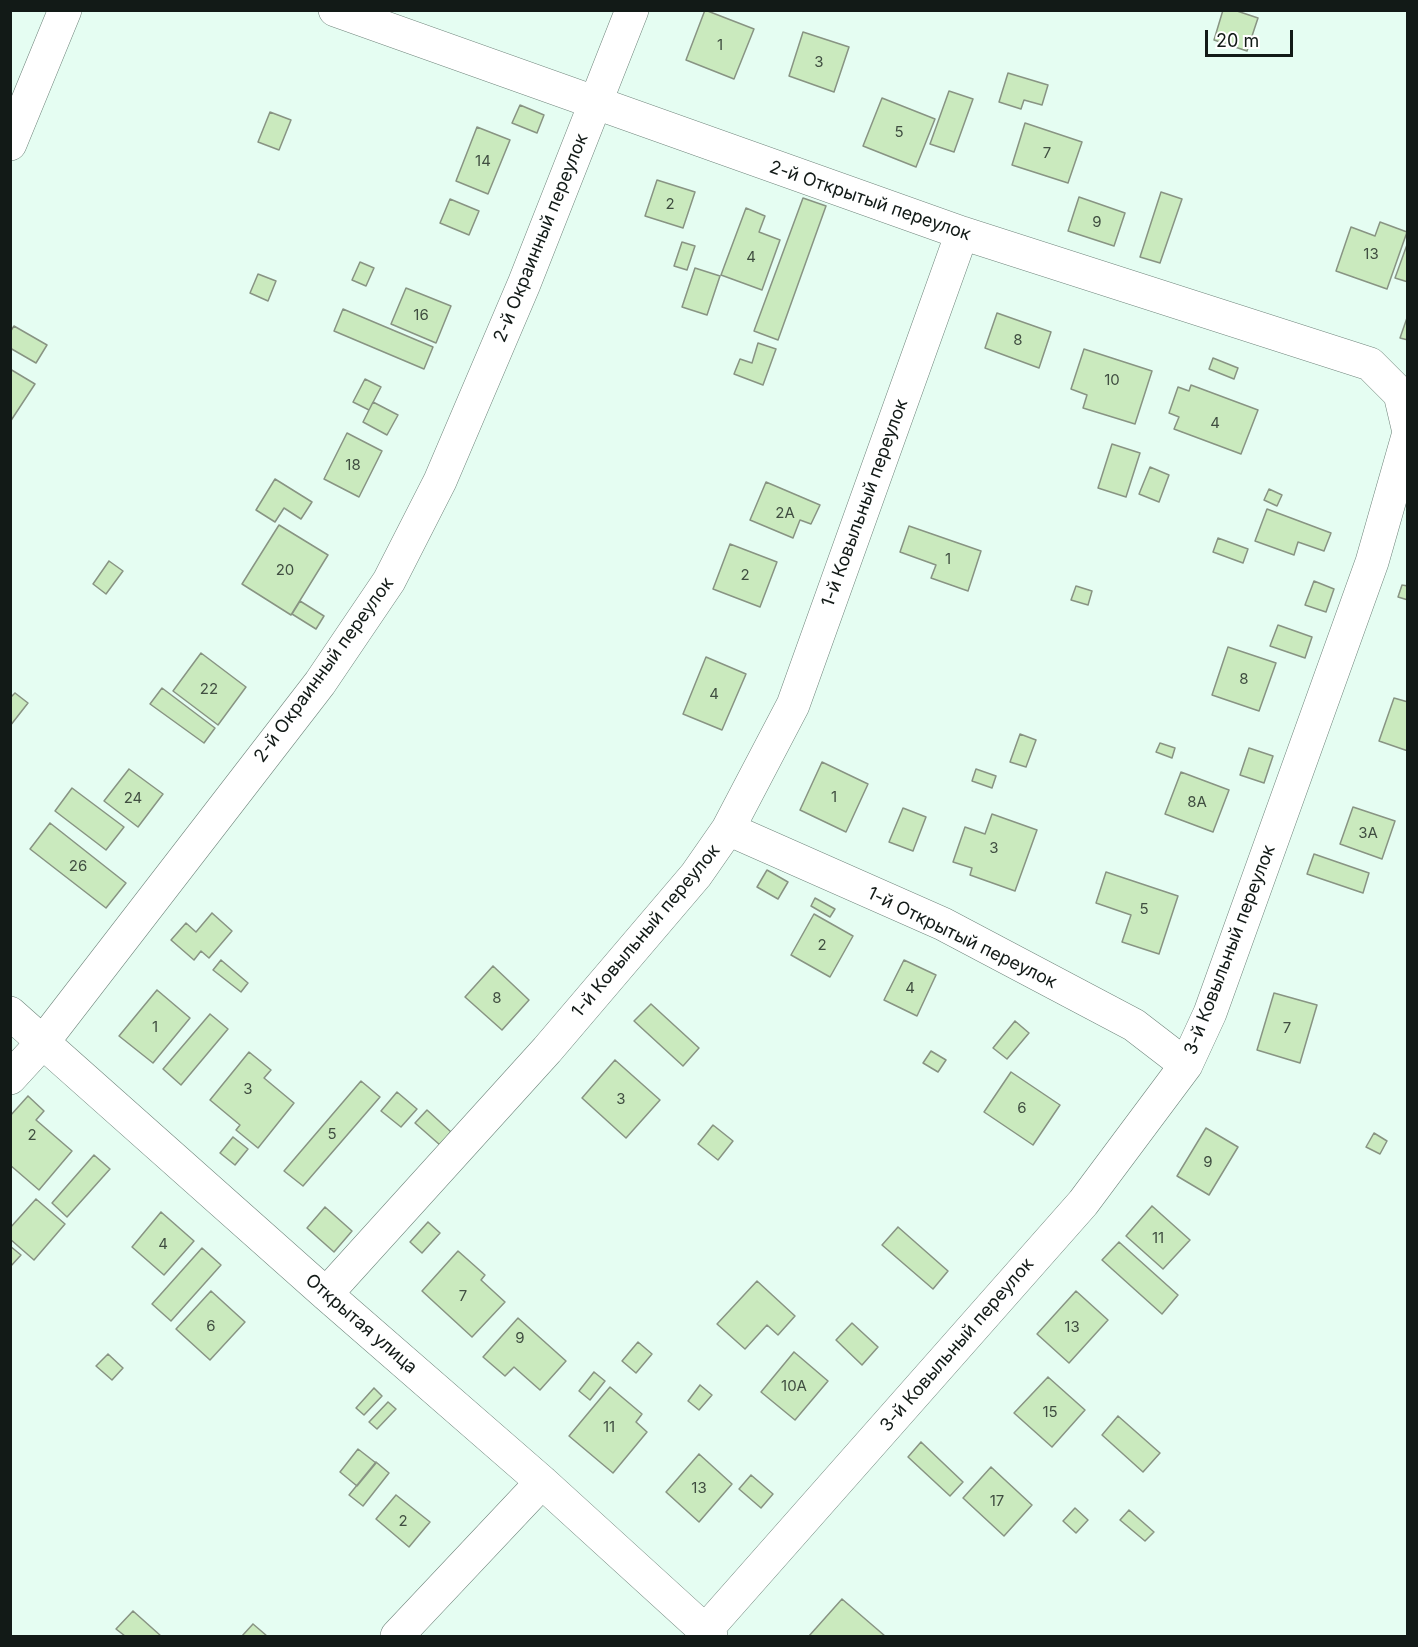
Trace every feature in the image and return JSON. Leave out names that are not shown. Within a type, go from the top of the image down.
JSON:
[{"type":"street","points":[[10,144],[65,10]]},
{"type":"street","name":"2-й Открытый переулок","points":[[335,10],[962,233],[1370,364],[1400,394],[1407,428]]},
{"type":"street","name":"2-й Окраинный переулок","points":[[10,1078],[43,1042],[313,692],[389,581],[440,481],[524,284],[632,10]]},
{"type":"street","name":"1-й Ковыльный переулок","points":[[326,1294],[547,1050],[696,875],[728,829],[793,705],[962,233]]},
{"type":"street","name":"3-й Ковыльный переулок","points":[[708,1634],[1083,1203],[1186,1065],[1210,1013],[1372,562],[1407,436]]},
{"type":"street","name":"1-й Открытый переулок","points":[[728,829],[943,924],[1134,1025],[1186,1065]]},
{"type":"street","name":"Открытая улица","points":[[10,1013],[326,1294],[542,1482],[708,1634]]},
{"type":"street","points":[[397,1636],[542,1482]]},
{"type":"building","points":[[705,10],[754,29],[734,79],[686,60]]},
{"type":"building","points":[[1223,10],[1234,10],[1258,18],[1247,51],[1214,40]]},
{"type":"building","points":[[803,32],[849,47],[834,92],[789,76]]},
{"type":"building","points":[[1008,73],[1048,85],[1042,105],[1024,100],[1021,109],[999,102]]},
{"type":"building","points":[[949,91],[973,99],[954,152],[930,144]]},
{"type":"building","points":[[882,98],[935,119],[916,167],[863,146]]},
{"type":"building","points":[[520,105],[544,115],[537,133],[512,123]]},
{"type":"building","points":[[270,112],[291,120],[279,150],[258,142]]},
{"type":"building","points":[[1025,123],[1082,142],[1068,183],[1012,165]]},
{"type":"building","points":[[477,127],[510,140],[488,194],[456,181]]},
{"type":"building","points":[[657,180],[695,192],[683,228],[645,216]]},
{"type":"building","points":[[1161,192],[1182,199],[1160,263],[1140,257]]},
{"type":"building","points":[[1079,197],[1125,213],[1114,246],[1068,231]]},
{"type":"building","points":[[803,198],[826,206],[778,340],[754,331]]},
{"type":"building","points":[[450,199],[479,211],[469,235],[440,223]]},
{"type":"building","points":[[746,208],[765,216],[759,232],[780,240],[762,290],[721,275]]},
{"type":"building","points":[[1380,222],[1407,232],[1387,289],[1336,271],[1351,227],[1375,236]]},
{"type":"building","points":[[682,242],[695,246],[687,270],[674,266]]},
{"type":"building","points":[[1408,242],[1408,282],[1395,278]]},
{"type":"building","points":[[360,262],[374,268],[366,286],[352,280]]},
{"type":"building","points":[[695,268],[720,276],[707,315],[682,307]]},
{"type":"building","points":[[258,274],[276,281],[268,301],[250,293]]},
{"type":"building","points":[[406,288],[451,306],[436,343],[391,324]]},
{"type":"building","points":[[343,309],[433,347],[424,369],[334,331]]},
{"type":"building","points":[[997,313],[1051,332],[1039,368],[985,348]]},
{"type":"building","points":[[1408,315],[1408,340],[1400,338]]},
{"type":"building","points":[[14,326],[47,345],[36,363],[10,348],[10,332]]},
{"type":"building","points":[[758,343],[776,349],[763,385],[734,374],[740,359],[752,363]]},
{"type":"building","points":[[1084,349],[1152,371],[1135,424],[1083,408],[1087,395],[1071,389]]},
{"type":"building","points":[[1213,358],[1238,368],[1234,379],[1209,369]]},
{"type":"building","points":[[10,369],[35,384],[10,422]]},
{"type":"building","points":[[365,379],[381,387],[369,410],[353,402]]},
{"type":"building","points":[[1191,385],[1258,410],[1241,454],[1174,429],[1179,417],[1169,413],[1178,387],[1189,391]]},
{"type":"building","points":[[373,402],[398,415],[387,435],[363,422]]},
{"type":"building","points":[[347,433],[382,451],[359,497],[324,479]]},
{"type":"building","points":[[1112,444],[1140,453],[1126,497],[1098,488]]},
{"type":"building","points":[[1150,467],[1169,475],[1159,502],[1139,494]]},
{"type":"building","points":[[275,479],[312,502],[301,519],[284,508],[275,522],[256,510]]},
{"type":"building","points":[[766,482],[820,505],[811,524],[800,520],[793,538],[750,520]]},
{"type":"building","points":[[1269,489],[1282,495],[1277,506],[1264,500]]},
{"type":"building","points":[[1267,509],[1331,533],[1324,551],[1298,542],[1294,555],[1255,541]]},
{"type":"building","points":[[279,525],[328,555],[291,615],[242,584]]},
{"type":"building","points":[[909,526],[981,551],[968,591],[931,578],[936,565],[900,552]]},
{"type":"building","points":[[1218,538],[1248,549],[1243,563],[1213,552]]},
{"type":"building","points":[[730,544],[777,562],[760,607],[713,589]]},
{"type":"building","points":[[109,561],[123,571],[106,594],[93,584]]},
{"type":"building","points":[[1314,581],[1334,589],[1326,612],[1305,605]]},
{"type":"building","points":[[1402,585],[1408,586],[1408,600],[1398,597]]},
{"type":"building","points":[[1076,586],[1092,591],[1088,605],[1071,600]]},
{"type":"building","points":[[300,601],[324,616],[316,629],[292,614]]},
{"type":"building","points":[[1278,625],[1312,637],[1305,658],[1270,646]]},
{"type":"building","points":[[1228,647],[1276,663],[1259,711],[1212,695]]},
{"type":"building","points":[[201,653],[246,687],[218,725],[173,691]]},
{"type":"building","points":[[706,657],[746,674],[722,730],[683,714]]},
{"type":"building","points":[[162,688],[215,728],[204,743],[150,704]]},
{"type":"building","points":[[15,693],[28,703],[10,726],[10,698]]},
{"type":"building","points":[[1394,698],[1408,702],[1408,751],[1379,741]]},
{"type":"building","points":[[1020,734],[1036,740],[1026,767],[1010,762]]},
{"type":"building","points":[[1160,743],[1175,748],[1172,758],[1156,752]]},
{"type":"building","points":[[1249,748],[1273,756],[1264,783],[1240,775]]},
{"type":"building","points":[[822,762],[868,784],[846,832],[800,810]]},
{"type":"building","points":[[129,769],[163,794],[138,827],[104,801]]},
{"type":"building","points":[[976,769],[996,776],[992,788],[972,781]]},
{"type":"building","points":[[1181,772],[1229,790],[1213,832],[1165,814]]},
{"type":"building","points":[[72,788],[124,827],[106,850],[55,811]]},
{"type":"building","points":[[1353,807],[1395,821],[1382,859],[1340,844]]},
{"type":"building","points":[[903,808],[926,817],[913,851],[889,842]]},
{"type":"building","points":[[992,814],[1037,830],[1015,891],[970,875],[972,868],[953,862],[965,827],[985,834]]},
{"type":"building","points":[[50,823],[126,883],[106,908],[30,849]]},
{"type":"building","points":[[1314,854],[1369,873],[1363,893],[1307,874]]},
{"type":"building","points":[[767,870],[788,882],[778,899],[757,887]]},
{"type":"building","points":[[1106,872],[1178,896],[1159,954],[1122,942],[1131,915],[1096,903]]},
{"type":"building","points":[[815,898],[835,909],[830,917],[811,906]]},
{"type":"building","points":[[212,913],[232,931],[209,958],[201,951],[194,960],[171,940],[186,923],[196,932]]},
{"type":"building","points":[[814,914],[853,936],[830,977],[791,955]]},
{"type":"building","points":[[221,960],[248,983],[241,992],[213,970]]},
{"type":"building","points":[[904,960],[936,975],[917,1016],[884,1000]]},
{"type":"building","points":[[493,966],[529,1000],[502,1030],[465,997]]},
{"type":"building","points":[[157,990],[190,1018],[153,1063],[119,1036]]},
{"type":"building","points":[[1274,993],[1317,1005],[1300,1063],[1257,1050]]},
{"type":"building","points":[[651,1004],[699,1048],[683,1066],[634,1021]]},
{"type":"building","points":[[210,1014],[228,1029],[181,1085],[163,1069]]},
{"type":"building","points":[[1015,1021],[1029,1033],[1007,1059],[993,1048]]},
{"type":"building","points":[[931,1051],[946,1060],[938,1072],[923,1063]]},
{"type":"building","points":[[249,1052],[271,1070],[264,1078],[294,1103],[258,1148],[236,1130],[240,1125],[210,1100]]},
{"type":"building","points":[[615,1060],[660,1100],[626,1138],[582,1098]]},
{"type":"building","points":[[1011,1072],[1060,1105],[1033,1145],[984,1112]]},
{"type":"building","points":[[361,1081],[380,1097],[303,1186],[284,1171]]},
{"type":"building","points":[[397,1092],[417,1109],[401,1127],[381,1111]]},
{"type":"building","points":[[28,1096],[44,1111],[36,1120],[72,1151],[39,1190],[10,1165],[10,1116]]},
{"type":"building","points":[[427,1110],[451,1132],[440,1145],[415,1123]]},
{"type":"building","points":[[713,1125],[733,1141],[718,1160],[698,1144]]},
{"type":"building","points":[[1206,1128],[1238,1147],[1209,1195],[1177,1176]]},
{"type":"building","points":[[1374,1133],[1387,1141],[1380,1154],[1366,1147]]},
{"type":"building","points":[[233,1137],[248,1149],[235,1165],[220,1153]]},
{"type":"building","points":[[94,1155],[110,1169],[67,1217],[52,1203]]},
{"type":"building","points":[[36,1199],[65,1224],[34,1260],[10,1239],[10,1228]]},
{"type":"building","points":[[1152,1206],[1190,1240],[1163,1269],[1126,1236]]},
{"type":"building","points":[[325,1207],[352,1231],[334,1252],[307,1228]]},
{"type":"building","points":[[161,1212],[194,1241],[164,1275],[132,1247]]},
{"type":"building","points":[[428,1222],[440,1233],[422,1253],[410,1242]]},
{"type":"building","points":[[898,1227],[948,1271],[933,1289],[882,1245]]},
{"type":"building","points":[[1119,1242],[1178,1295],[1162,1314],[1102,1260]]},
{"type":"building","points":[[10,1246],[21,1255],[10,1267]]},
{"type":"building","points":[[202,1248],[221,1265],[171,1321],[152,1304]]},
{"type":"building","points":[[458,1251],[485,1275],[481,1280],[505,1302],[472,1337],[422,1291]]},
{"type":"building","points":[[757,1281],[795,1316],[778,1335],[767,1325],[745,1349],[717,1324]]},
{"type":"building","points":[[211,1291],[245,1322],[210,1360],[176,1329]]},
{"type":"building","points":[[1076,1291],[1108,1320],[1069,1363],[1037,1334]]},
{"type":"building","points":[[518,1318],[566,1361],[540,1390],[514,1367],[505,1376],[483,1357]]},
{"type":"building","points":[[852,1323],[878,1347],[862,1365],[836,1340]]},
{"type":"building","points":[[638,1342],[652,1354],[636,1373],[622,1361]]},
{"type":"building","points":[[794,1352],[828,1381],[795,1420],[761,1392]]},
{"type":"building","points":[[108,1354],[123,1368],[112,1380],[96,1366]]},
{"type":"building","points":[[594,1372],[605,1381],[590,1400],[579,1391]]},
{"type":"building","points":[[1048,1377],[1085,1410],[1052,1447],[1014,1413]]},
{"type":"building","points":[[700,1385],[712,1395],[699,1410],[688,1401]]},
{"type":"building","points":[[610,1387],[642,1414],[636,1422],[647,1432],[613,1473],[569,1436]]},
{"type":"building","points":[[374,1388],[382,1396],[364,1415],[356,1408]]},
{"type":"building","points":[[388,1402],[396,1409],[377,1429],[369,1422]]},
{"type":"building","points":[[1118,1416],[1160,1453],[1143,1472],[1102,1435]]},
{"type":"building","points":[[921,1442],[963,1482],[950,1496],[908,1457]]},
{"type":"building","points":[[358,1449],[376,1463],[357,1486],[340,1472]]},
{"type":"building","points":[[699,1454],[732,1484],[699,1522],[666,1492]]},
{"type":"building","points":[[376,1462],[389,1473],[363,1506],[349,1495]]},
{"type":"building","points":[[991,1467],[1032,1505],[1004,1536],[963,1498]]},
{"type":"building","points":[[751,1475],[773,1494],[761,1508],[739,1489]]},
{"type":"building","points":[[396,1495],[430,1522],[409,1547],[376,1519]]},
{"type":"building","points":[[1075,1508],[1088,1520],[1076,1533],[1063,1521]]},
{"type":"building","points":[[1129,1510],[1154,1532],[1145,1541],[1120,1520]]},
{"type":"building","points":[[842,1599],[885,1636],[809,1636]]},
{"type":"building","points":[[133,1611],[161,1636],[125,1636],[116,1629]]},
{"type":"building","points":[[253,1624],[267,1636],[242,1636]]}]
